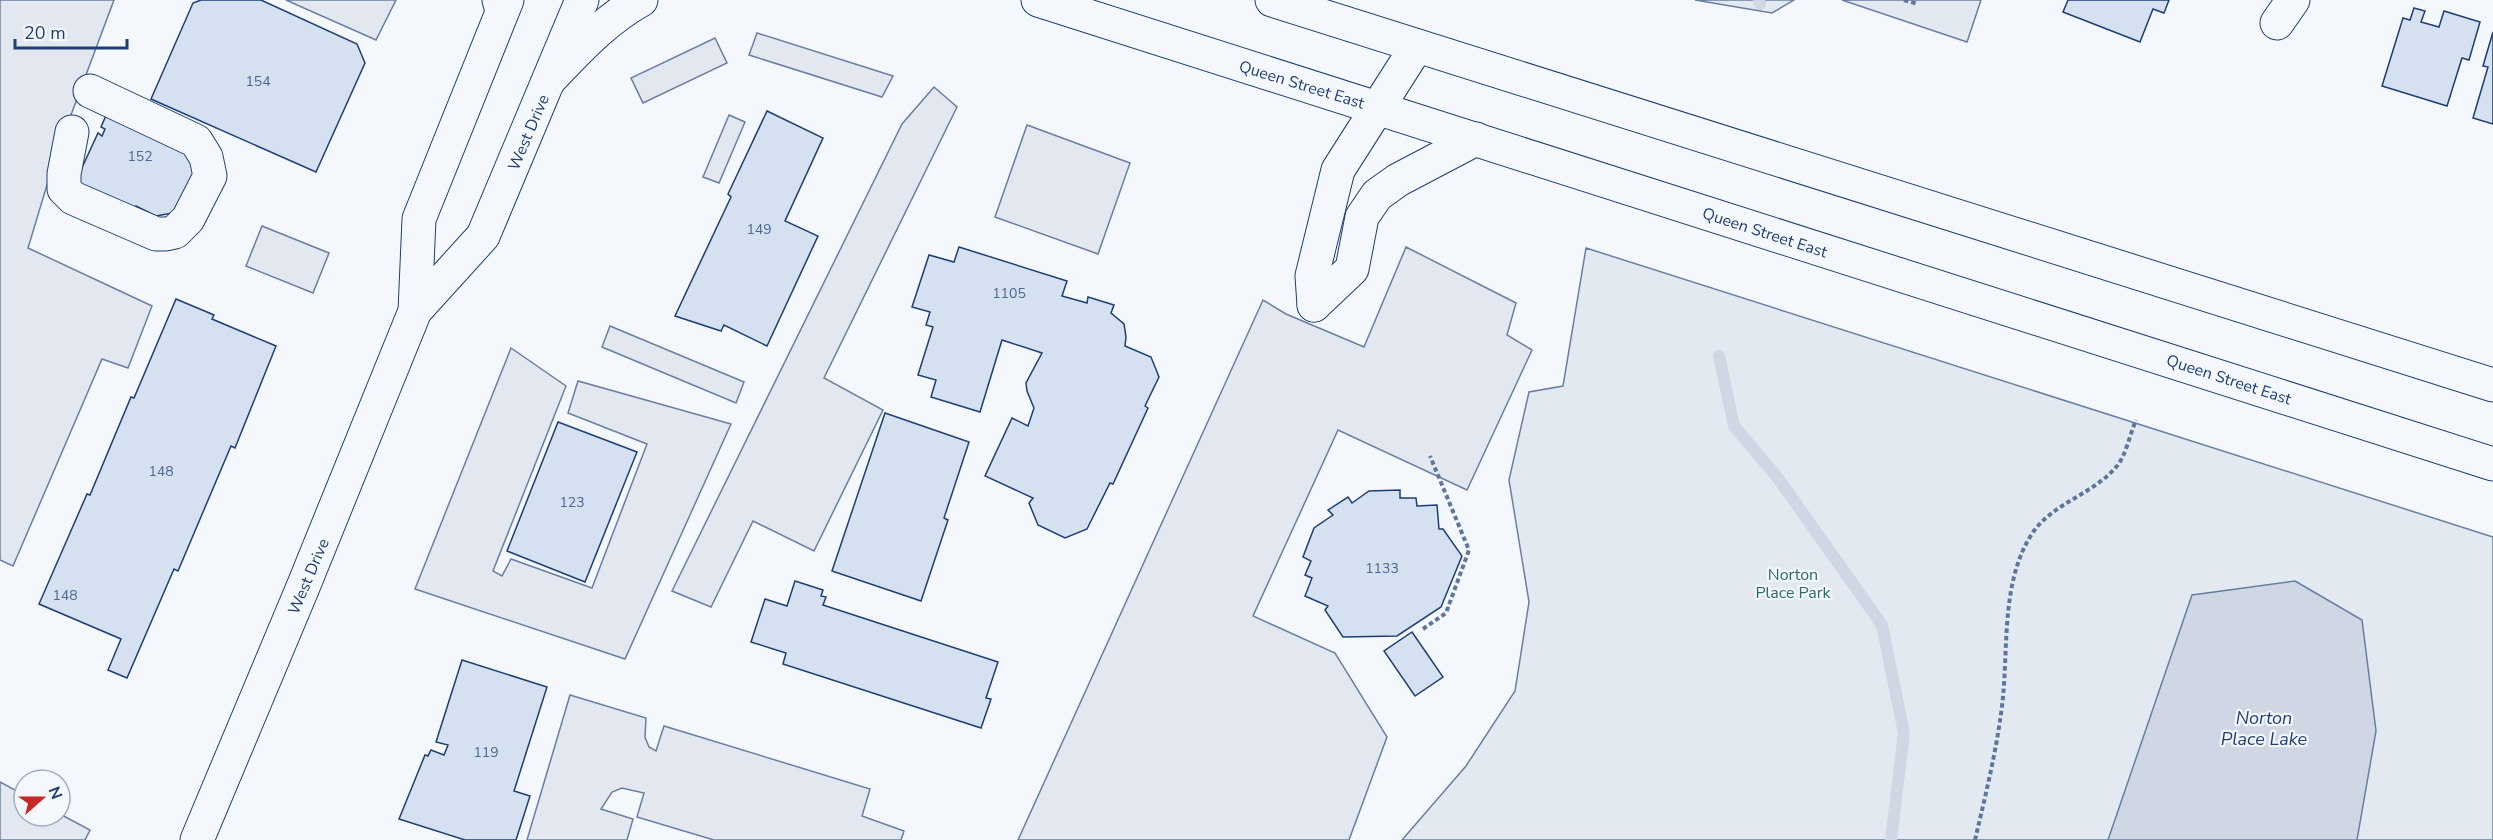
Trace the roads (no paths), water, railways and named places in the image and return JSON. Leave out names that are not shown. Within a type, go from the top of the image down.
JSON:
[{"type":"main road","name":"West Drive","points":[[415,311],[483,236],[582,0]]},
{"type":"main road","points":[[550,79],[596,31],[623,10],[641,0]]},
{"type":"main road","name":"Queen Street East","points":[[1038,0],[2493,464]]},
{"type":"main road","points":[[1272,0],[2493,386]]},
{"type":"main road","name":"West Drive","points":[[197,840],[317,554],[415,311],[419,219],[503,4]]},
{"type":"main road","points":[[1417,45],[1338,170],[1312,276],[1314,305],[1352,269],[1362,217],[1377,195],[1398,180],[1476,139]]},
{"type":"main road","points":[[72,132],[64,174],[64,189],[74,198],[156,234],[175,232],[188,219],[210,176],[206,157],[196,141],[90,91]]},
{"type":"water","name":"Norton Place Lake","points":[[2295,581],[2362,620],[2376,731],[2357,840],[2108,840],[2192,595]]},
{"type":"waterway","points":[[1759,0],[1760,4]]},
{"type":"waterway","points":[[1719,356],[1734,426],[1778,478],[1882,625],[1904,733],[1891,840]]},
{"type":"park label","name":"Norton Place Park","points":[[1793,583]]}]
